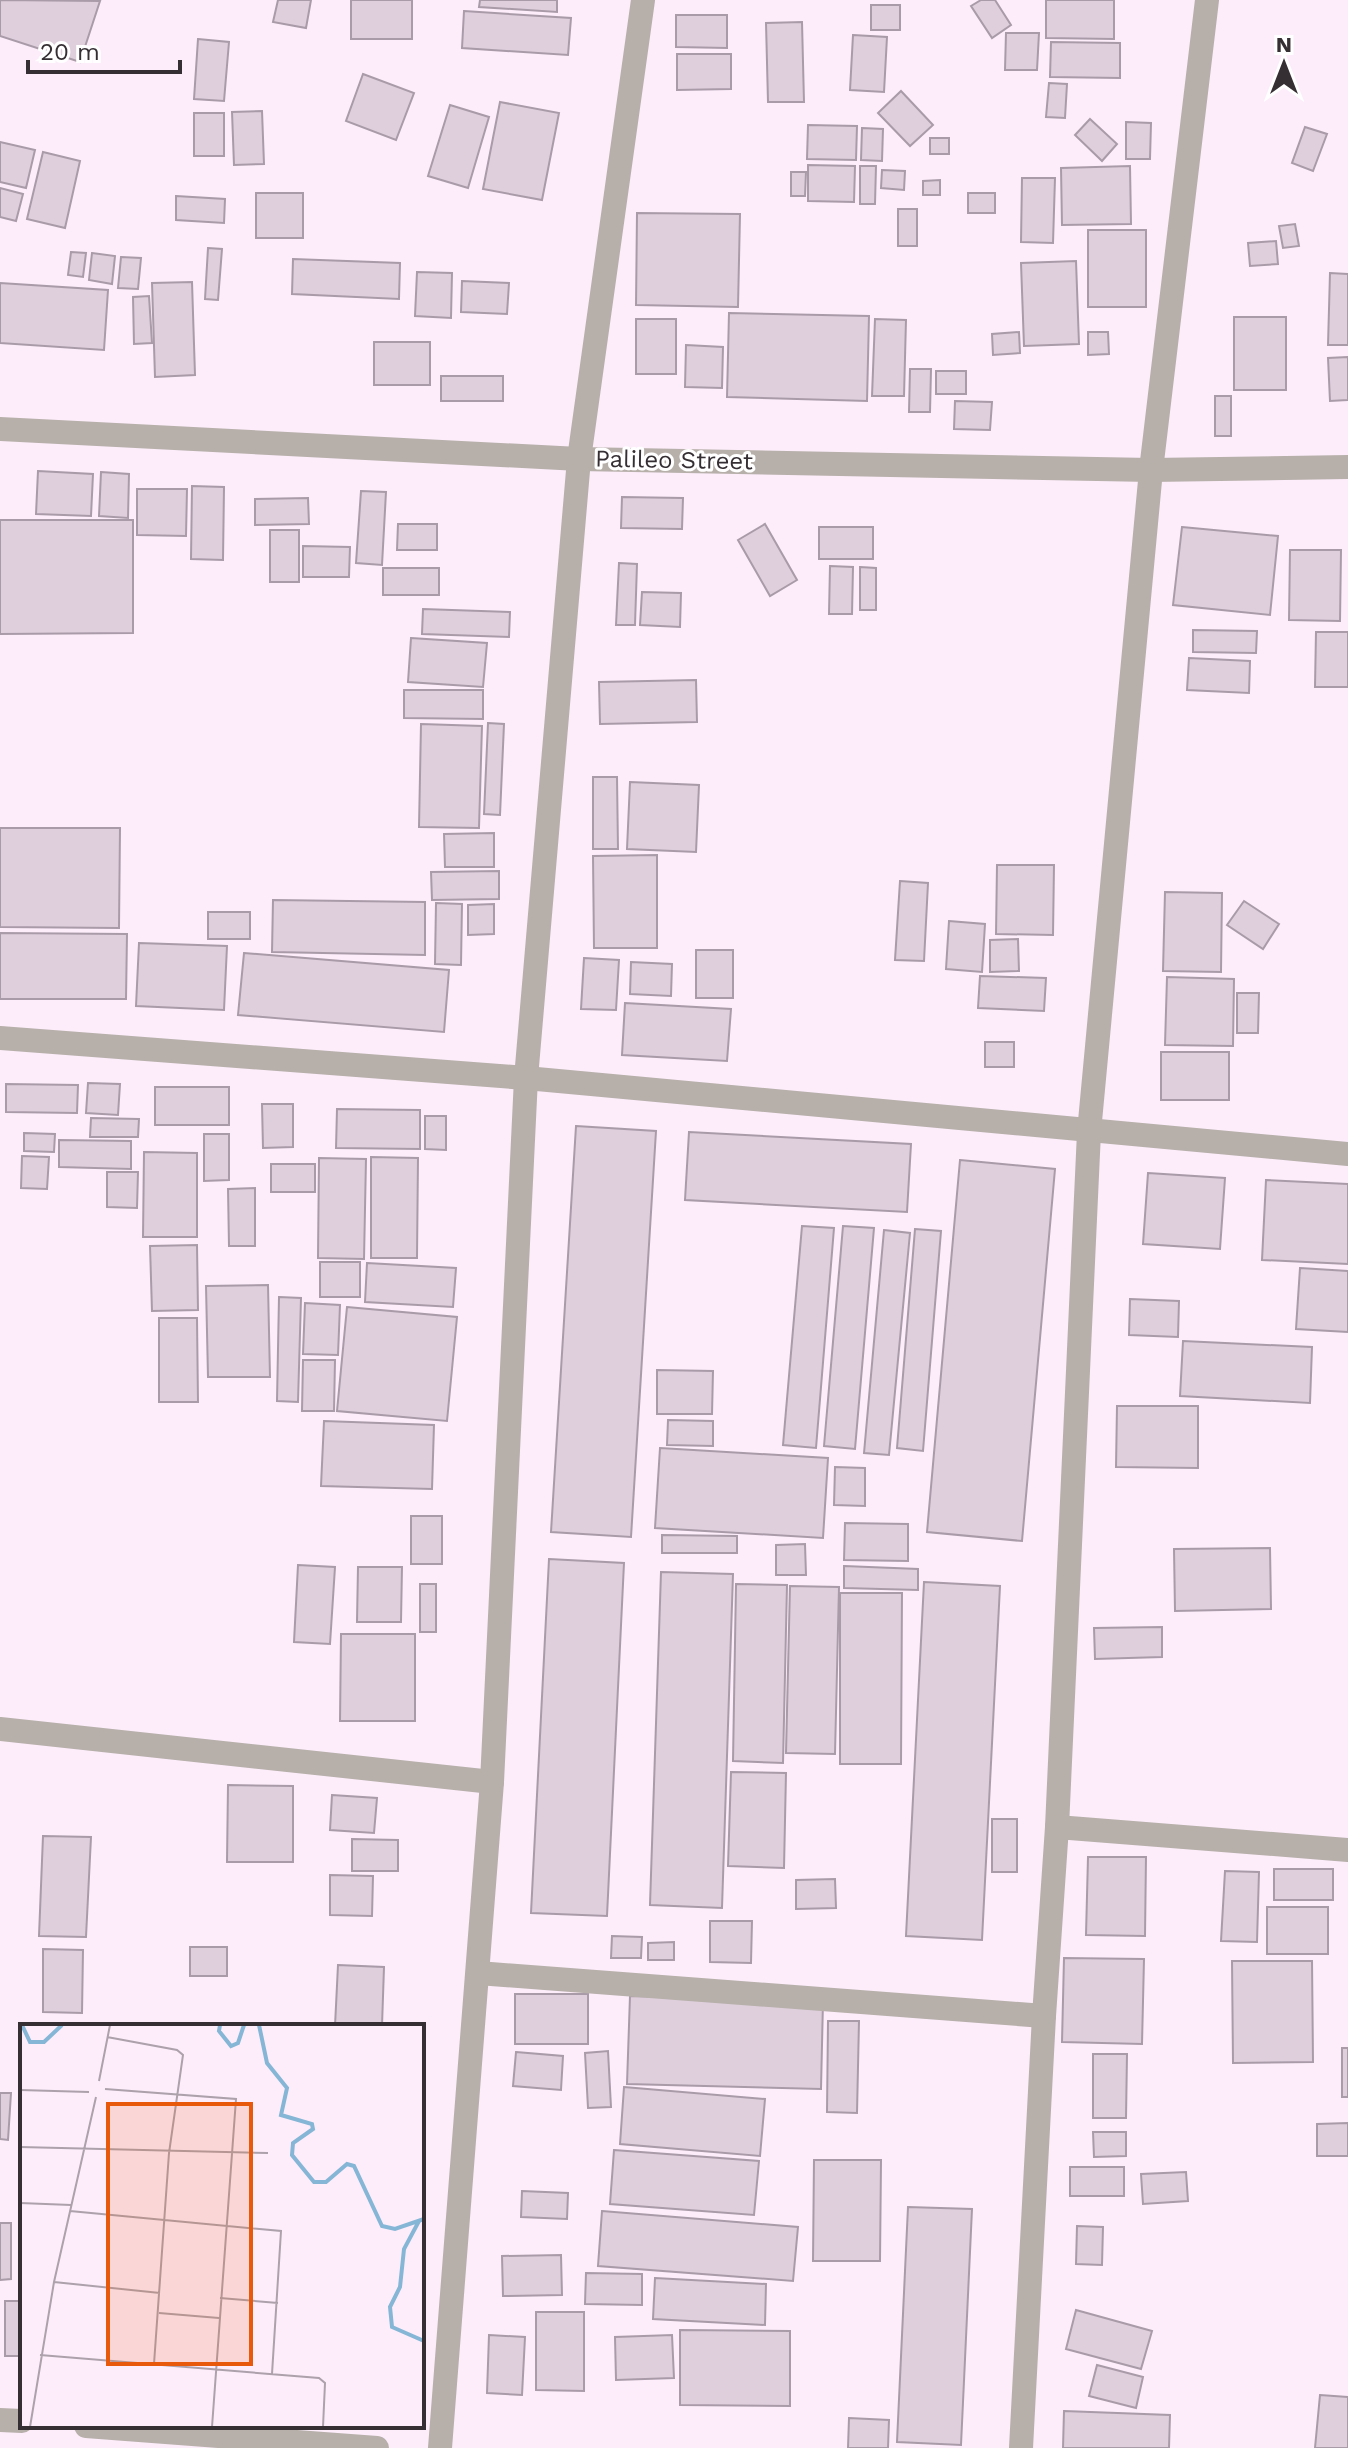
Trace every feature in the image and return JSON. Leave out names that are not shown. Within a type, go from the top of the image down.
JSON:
[{"type":"street","points":[[440,2448],[492,1782],[526,1078],[579,459],[643,0]]},
{"type":"street","points":[[1021,2448],[1057,1827],[1089,1132],[1151,470],[1207,0]]},
{"type":"street","name":"Palileo Street","points":[[0,429],[579,459],[1151,470],[1348,467]]},
{"type":"street","points":[[0,1038],[526,1078],[1348,1154]]},
{"type":"street","points":[[0,1729],[492,1782]]},
{"type":"street","points":[[1057,1827],[1348,1850]]},
{"type":"street","points":[[478,1973],[1044,2016]]},
{"type":"street","points":[[0,2420],[20,2421]]},
{"type":"street","points":[[112,2428],[377,2448]]},
{"type":"building","points":[[0,0],[100,1],[80,62],[0,36]]},
{"type":"building","points":[[278,0],[311,0],[306,28],[273,22]]},
{"type":"building","points":[[351,0],[412,0],[412,39],[351,39]]},
{"type":"building","points":[[480,0],[557,0],[557,12],[479,7]]},
{"type":"building","points":[[981,0],[995,0],[1011,25],[992,38],[971,6]]},
{"type":"building","points":[[1046,0],[1114,0],[1114,39],[1046,38]]},
{"type":"building","points":[[871,5],[900,5],[900,30],[871,30]]},
{"type":"building","points":[[464,11],[571,18],[568,55],[462,48]]},
{"type":"building","points":[[676,15],[727,15],[727,48],[676,47]]},
{"type":"building","points":[[802,22],[804,102],[768,102],[766,23]]},
{"type":"building","points":[[1006,33],[1039,33],[1037,70],[1005,70]]},
{"type":"building","points":[[853,35],[887,37],[884,92],[850,90]]},
{"type":"building","points":[[198,39],[229,42],[224,101],[194,99]]},
{"type":"building","points":[[1051,42],[1120,43],[1120,78],[1050,77]]},
{"type":"building","points":[[677,54],[731,54],[731,89],[677,90]]},
{"type":"building","points":[[363,74],[414,93],[396,140],[346,121]]},
{"type":"building","points":[[1049,83],[1067,84],[1065,118],[1046,117]]},
{"type":"building","points":[[901,91],[933,125],[910,146],[878,113]]},
{"type":"building","points":[[500,102],[559,113],[542,200],[483,189]]},
{"type":"building","points":[[450,105],[489,117],[468,188],[428,176]]},
{"type":"building","points":[[262,111],[264,164],[234,165],[232,112]]},
{"type":"building","points":[[194,113],[224,113],[224,156],[194,156]]},
{"type":"building","points":[[1090,119],[1117,144],[1102,161],[1075,135]]},
{"type":"building","points":[[1126,122],[1151,123],[1150,159],[1126,159]]},
{"type":"building","points":[[808,125],[857,126],[856,160],[807,159]]},
{"type":"building","points":[[1305,127],[1327,134],[1313,171],[1292,163]]},
{"type":"building","points":[[862,128],[883,129],[882,161],[861,160]]},
{"type":"building","points":[[930,138],[949,138],[949,154],[930,154]]},
{"type":"building","points":[[0,142],[35,150],[26,188],[0,182]]},
{"type":"building","points":[[43,152],[80,161],[65,228],[27,219]]},
{"type":"building","points":[[808,165],[855,166],[854,202],[808,201]]},
{"type":"building","points":[[860,166],[876,166],[875,204],[860,204]]},
{"type":"building","points":[[1130,166],[1131,224],[1062,225],[1061,168]]},
{"type":"building","points":[[882,170],[905,171],[904,190],[881,188]]},
{"type":"building","points":[[791,172],[806,172],[805,196],[791,196]]},
{"type":"building","points":[[1022,178],[1055,178],[1053,243],[1021,242]]},
{"type":"building","points":[[940,180],[940,195],[923,195],[923,181]]},
{"type":"building","points":[[0,188],[23,194],[16,221],[0,217]]},
{"type":"building","points":[[256,193],[303,193],[303,238],[256,238]]},
{"type":"building","points":[[968,193],[995,193],[995,213],[968,213]]},
{"type":"building","points":[[176,196],[225,199],[224,223],[176,220]]},
{"type":"building","points":[[898,209],[917,209],[917,246],[898,246]]},
{"type":"building","points":[[637,213],[740,214],[738,307],[636,305]]},
{"type":"building","points":[[1295,224],[1299,246],[1283,248],[1279,226]]},
{"type":"building","points":[[1088,230],[1146,230],[1146,307],[1088,307]]},
{"type":"building","points":[[1276,241],[1278,264],[1250,266],[1248,243]]},
{"type":"building","points":[[208,248],[222,249],[218,300],[205,299]]},
{"type":"building","points":[[71,252],[86,253],[83,277],[68,275]]},
{"type":"building","points":[[92,253],[115,256],[112,284],[89,280]]},
{"type":"building","points":[[121,257],[141,258],[138,289],[118,288]]},
{"type":"building","points":[[293,259],[400,263],[399,299],[292,294]]},
{"type":"building","points":[[1076,261],[1079,344],[1024,346],[1021,263]]},
{"type":"building","points":[[417,272],[452,273],[451,318],[415,316]]},
{"type":"building","points":[[1330,273],[1348,274],[1348,345],[1328,345]]},
{"type":"building","points":[[462,281],[509,283],[507,314],[461,312]]},
{"type":"building","points":[[192,282],[195,375],[155,377],[152,283]]},
{"type":"building","points":[[0,283],[108,290],[104,350],[0,343]]},
{"type":"building","points":[[149,296],[152,343],[134,344],[133,297]]},
{"type":"building","points":[[729,313],[869,316],[867,401],[727,397]]},
{"type":"building","points":[[1234,317],[1286,317],[1286,390],[1234,390]]},
{"type":"building","points":[[636,319],[676,319],[676,374],[636,374]]},
{"type":"building","points":[[875,319],[906,320],[904,396],[872,396]]},
{"type":"building","points":[[1019,332],[1020,353],[993,355],[992,334]]},
{"type":"building","points":[[1088,332],[1108,332],[1109,354],[1088,355]]},
{"type":"building","points":[[374,342],[430,342],[430,385],[374,385]]},
{"type":"building","points":[[686,345],[723,347],[722,388],[685,387]]},
{"type":"building","points":[[1348,357],[1348,400],[1330,401],[1328,358]]},
{"type":"building","points":[[910,369],[931,369],[930,412],[909,412]]},
{"type":"building","points":[[936,371],[966,371],[966,394],[936,394]]},
{"type":"building","points":[[441,376],[503,376],[503,401],[441,401]]},
{"type":"building","points":[[1215,396],[1231,396],[1231,436],[1215,436]]},
{"type":"building","points":[[955,401],[992,402],[990,430],[954,429]]},
{"type":"building","points":[[38,471],[93,474],[91,516],[36,514]]},
{"type":"building","points":[[101,472],[129,474],[128,518],[99,516]]},
{"type":"building","points":[[192,486],[224,487],[223,560],[191,559]]},
{"type":"building","points":[[137,489],[187,489],[186,536],[137,535]]},
{"type":"building","points":[[361,491],[386,492],[382,565],[356,563]]},
{"type":"building","points":[[622,497],[683,498],[682,529],[621,528]]},
{"type":"building","points":[[308,498],[309,524],[255,525],[255,499]]},
{"type":"building","points":[[0,520],[133,520],[133,633],[0,634]]},
{"type":"building","points":[[398,524],[437,524],[437,550],[397,550]]},
{"type":"building","points":[[765,524],[797,580],[770,596],[738,540]]},
{"type":"building","points":[[819,527],[873,527],[873,559],[819,559]]},
{"type":"building","points":[[1182,527],[1278,536],[1270,615],[1173,605]]},
{"type":"building","points":[[270,530],[299,530],[299,582],[270,582]]},
{"type":"building","points":[[303,546],[350,547],[349,577],[303,577]]},
{"type":"building","points":[[1290,550],[1341,550],[1340,621],[1289,620]]},
{"type":"building","points":[[619,563],[637,564],[635,625],[616,625]]},
{"type":"building","points":[[830,566],[853,567],[852,614],[829,614]]},
{"type":"building","points":[[860,567],[876,568],[876,610],[860,610]]},
{"type":"building","points":[[383,568],[439,568],[439,595],[383,595]]},
{"type":"building","points":[[642,592],[681,593],[680,627],[640,625]]},
{"type":"building","points":[[423,609],[510,612],[509,637],[422,634]]},
{"type":"building","points":[[1193,630],[1257,631],[1256,653],[1193,652]]},
{"type":"building","points":[[1316,632],[1348,632],[1348,687],[1315,687]]},
{"type":"building","points":[[411,638],[487,643],[483,687],[408,682]]},
{"type":"building","points":[[1189,658],[1250,661],[1249,693],[1187,690]]},
{"type":"building","points":[[696,680],[697,722],[600,724],[599,682]]},
{"type":"building","points":[[404,690],[483,690],[483,719],[404,718]]},
{"type":"building","points":[[488,723],[504,724],[500,815],[484,814]]},
{"type":"building","points":[[421,724],[482,726],[479,828],[419,827]]},
{"type":"building","points":[[593,777],[617,777],[618,849],[593,849]]},
{"type":"building","points":[[630,782],[699,785],[696,852],[627,849]]},
{"type":"building","points":[[0,828],[120,828],[119,928],[0,927]]},
{"type":"building","points":[[494,833],[494,867],[445,867],[444,834]]},
{"type":"building","points":[[657,855],[657,948],[594,948],[593,856]]},
{"type":"building","points":[[997,865],[1054,865],[1053,935],[996,934]]},
{"type":"building","points":[[499,871],[499,899],[432,900],[431,872]]},
{"type":"building","points":[[900,881],[928,883],[924,961],[895,960]]},
{"type":"building","points":[[1165,892],[1222,893],[1221,972],[1163,971]]},
{"type":"building","points":[[273,900],[425,902],[425,955],[272,952]]},
{"type":"building","points":[[1244,901],[1279,924],[1263,949],[1227,925]]},
{"type":"building","points":[[436,903],[462,904],[461,965],[435,964]]},
{"type":"building","points":[[494,904],[494,934],[468,935],[468,905]]},
{"type":"building","points":[[208,912],[250,912],[250,939],[208,939]]},
{"type":"building","points":[[949,921],[985,924],[982,972],[946,969]]},
{"type":"building","points":[[0,933],[127,934],[126,999],[0,999]]},
{"type":"building","points":[[1018,939],[1019,971],[990,972],[990,940]]},
{"type":"building","points":[[139,943],[227,946],[224,1010],[136,1006]]},
{"type":"building","points":[[696,950],[733,950],[733,998],[696,998]]},
{"type":"building","points":[[244,953],[449,970],[444,1032],[238,1015]]},
{"type":"building","points":[[584,958],[619,960],[616,1010],[581,1009]]},
{"type":"building","points":[[631,962],[672,964],[671,996],[630,994]]},
{"type":"building","points":[[980,976],[1046,978],[1044,1011],[978,1008]]},
{"type":"building","points":[[1167,977],[1234,979],[1233,1046],[1165,1045]]},
{"type":"building","points":[[1237,993],[1259,993],[1258,1033],[1237,1033]]},
{"type":"building","points":[[625,1003],[731,1009],[727,1061],[622,1055]]},
{"type":"building","points":[[985,1042],[1014,1042],[1014,1067],[985,1067]]},
{"type":"building","points":[[1161,1052],[1229,1052],[1229,1100],[1161,1100]]},
{"type":"building","points":[[88,1083],[120,1084],[118,1115],[86,1113]]},
{"type":"building","points":[[6,1084],[78,1085],[77,1113],[6,1112]]},
{"type":"building","points":[[155,1087],[229,1087],[229,1125],[155,1125]]},
{"type":"building","points":[[262,1104],[293,1104],[293,1147],[263,1148]]},
{"type":"building","points":[[337,1109],[420,1110],[420,1149],[336,1148]]},
{"type":"building","points":[[425,1116],[446,1116],[446,1150],[425,1149]]},
{"type":"building","points":[[91,1118],[139,1119],[138,1137],[90,1137]]},
{"type":"building","points":[[576,1126],[656,1131],[631,1537],[551,1532]]},
{"type":"building","points":[[689,1132],[911,1144],[907,1212],[685,1200]]},
{"type":"building","points":[[24,1133],[55,1134],[54,1152],[24,1151]]},
{"type":"building","points":[[204,1134],[229,1134],[229,1180],[204,1181]]},
{"type":"building","points":[[59,1140],[131,1141],[131,1169],[59,1167]]},
{"type":"building","points":[[144,1152],[197,1153],[197,1237],[143,1237]]},
{"type":"building","points":[[22,1156],[49,1157],[47,1189],[21,1188]]},
{"type":"building","points":[[371,1157],[418,1158],[417,1258],[371,1258]]},
{"type":"building","points":[[319,1158],[366,1159],[364,1259],[318,1258]]},
{"type":"building","points":[[960,1160],[1055,1169],[1022,1541],[927,1532]]},
{"type":"building","points":[[271,1164],[315,1164],[315,1192],[271,1192]]},
{"type":"building","points":[[107,1172],[138,1172],[137,1208],[107,1207]]},
{"type":"building","points":[[1148,1173],[1225,1178],[1220,1249],[1143,1244]]},
{"type":"building","points":[[1266,1180],[1348,1184],[1348,1264],[1262,1260]]},
{"type":"building","points":[[255,1188],[255,1246],[229,1246],[228,1189]]},
{"type":"building","points":[[802,1226],[834,1228],[816,1448],[783,1445]]},
{"type":"building","points":[[843,1226],[874,1228],[855,1449],[824,1446]]},
{"type":"building","points":[[915,1229],[941,1231],[923,1451],[897,1448]]},
{"type":"building","points":[[884,1230],[910,1233],[889,1455],[864,1453]]},
{"type":"building","points":[[197,1245],[198,1310],[152,1311],[150,1246]]},
{"type":"building","points":[[320,1262],[360,1262],[360,1297],[320,1297]]},
{"type":"building","points":[[367,1263],[456,1268],[453,1307],[365,1302]]},
{"type":"building","points":[[1300,1268],[1348,1271],[1348,1332],[1296,1329]]},
{"type":"building","points":[[268,1285],[270,1377],[208,1377],[206,1286]]},
{"type":"building","points":[[279,1297],[301,1298],[298,1402],[277,1401]]},
{"type":"building","points":[[1130,1299],[1179,1301],[1178,1337],[1129,1335]]},
{"type":"building","points":[[305,1303],[340,1305],[338,1355],[303,1354]]},
{"type":"building","points":[[347,1307],[457,1317],[447,1421],[337,1411]]},
{"type":"building","points":[[159,1318],[197,1318],[198,1402],[159,1402]]},
{"type":"building","points":[[1183,1341],[1312,1347],[1310,1403],[1180,1396]]},
{"type":"building","points":[[303,1360],[335,1360],[334,1411],[302,1411]]},
{"type":"building","points":[[657,1370],[713,1371],[712,1414],[657,1414]]},
{"type":"building","points":[[1117,1406],[1198,1406],[1198,1468],[1116,1467]]},
{"type":"building","points":[[668,1420],[713,1421],[713,1446],[667,1445]]},
{"type":"building","points":[[324,1421],[434,1425],[432,1489],[321,1486]]},
{"type":"building","points":[[660,1448],[828,1458],[823,1538],[655,1528]]},
{"type":"building","points":[[835,1467],[865,1468],[865,1506],[834,1505]]},
{"type":"building","points":[[411,1516],[442,1516],[442,1564],[411,1564]]},
{"type":"building","points":[[845,1523],[908,1524],[908,1561],[844,1560]]},
{"type":"building","points":[[662,1535],[737,1536],[737,1553],[662,1553]]},
{"type":"building","points":[[805,1544],[806,1575],[776,1575],[776,1545]]},
{"type":"building","points":[[1270,1548],[1271,1609],[1175,1611],[1174,1549]]},
{"type":"building","points":[[549,1559],[624,1563],[607,1916],[531,1913]]},
{"type":"building","points":[[298,1565],[335,1567],[330,1644],[294,1642]]},
{"type":"building","points":[[844,1566],[918,1569],[918,1590],[844,1588]]},
{"type":"building","points":[[358,1567],[402,1567],[401,1622],[357,1622]]},
{"type":"building","points":[[661,1572],[733,1574],[722,1908],[650,1905]]},
{"type":"building","points":[[924,1582],[1000,1586],[982,1940],[906,1936]]},
{"type":"building","points":[[420,1584],[436,1584],[436,1632],[420,1632]]},
{"type":"building","points":[[736,1584],[787,1585],[783,1763],[733,1761]]},
{"type":"building","points":[[790,1586],[839,1587],[835,1754],[786,1753]]},
{"type":"building","points":[[840,1593],[902,1593],[901,1764],[840,1764]]},
{"type":"building","points":[[1162,1627],[1162,1657],[1095,1659],[1094,1628]]},
{"type":"building","points":[[341,1634],[415,1634],[415,1721],[340,1721]]},
{"type":"building","points":[[731,1772],[786,1773],[784,1868],[728,1866]]},
{"type":"building","points":[[228,1785],[293,1786],[293,1862],[227,1862]]},
{"type":"building","points":[[332,1795],[377,1798],[374,1833],[330,1830]]},
{"type":"building","points":[[992,1819],[1017,1819],[1017,1872],[992,1872]]},
{"type":"building","points":[[43,1836],[91,1837],[86,1937],[39,1936]]},
{"type":"building","points":[[352,1839],[398,1840],[398,1871],[352,1871]]},
{"type":"building","points":[[1088,1857],[1146,1857],[1145,1936],[1086,1935]]},
{"type":"building","points":[[1274,1869],[1333,1869],[1333,1900],[1274,1900]]},
{"type":"building","points":[[1225,1871],[1259,1872],[1257,1942],[1221,1941]]},
{"type":"building","points":[[330,1875],[373,1876],[372,1916],[330,1915]]},
{"type":"building","points":[[835,1879],[836,1908],[796,1909],[796,1880]]},
{"type":"building","points":[[1267,1907],[1328,1907],[1328,1954],[1267,1954]]},
{"type":"building","points":[[710,1921],[752,1921],[751,1963],[710,1962]]},
{"type":"building","points":[[612,1936],[642,1937],[641,1958],[611,1958]]},
{"type":"building","points":[[674,1942],[674,1960],[648,1960],[648,1943]]},
{"type":"building","points":[[190,1947],[227,1947],[227,1976],[190,1976]]},
{"type":"building","points":[[43,1949],[83,1950],[82,2013],[43,2012]]},
{"type":"building","points":[[1064,1958],[1144,1959],[1142,2044],[1062,2042]]},
{"type":"building","points":[[1232,1961],[1312,1961],[1313,2062],[1233,2063]]},
{"type":"building","points":[[338,1965],[384,1967],[382,2024],[335,2024]]},
{"type":"building","points":[[515,1994],[588,1994],[588,2044],[515,2044]]},
{"type":"building","points":[[630,1996],[823,2001],[821,2089],[627,2084]]},
{"type":"building","points":[[828,2021],[859,2021],[857,2113],[827,2112]]},
{"type":"building","points":[[1342,2048],[1348,2048],[1348,2097],[1342,2097]]},
{"type":"building","points":[[608,2051],[611,2107],[588,2108],[585,2053]]},
{"type":"building","points":[[516,2052],[563,2056],[561,2090],[513,2086]]},
{"type":"building","points":[[1093,2054],[1127,2054],[1126,2118],[1093,2118]]},
{"type":"building","points":[[624,2087],[765,2099],[760,2156],[620,2144]]},
{"type":"building","points":[[0,2093],[11,2093],[8,2140],[0,2139]]},
{"type":"building","points":[[1348,2123],[1348,2156],[1317,2156],[1317,2124]]},
{"type":"building","points":[[1093,2132],[1126,2132],[1126,2156],[1094,2157]]},
{"type":"building","points":[[614,2150],[759,2161],[754,2215],[610,2204]]},
{"type":"building","points":[[814,2160],[881,2160],[880,2261],[813,2261]]},
{"type":"building","points":[[1070,2167],[1124,2167],[1124,2196],[1070,2196]]},
{"type":"building","points":[[1186,2172],[1188,2201],[1143,2204],[1141,2174]]},
{"type":"building","points":[[522,2191],[568,2193],[567,2219],[521,2217]]},
{"type":"building","points":[[908,2207],[972,2209],[961,2445],[897,2442]]},
{"type":"building","points":[[602,2211],[798,2227],[793,2281],[598,2266]]},
{"type":"building","points":[[0,2223],[11,2223],[11,2279],[0,2280]]},
{"type":"building","points":[[1077,2226],[1103,2227],[1102,2265],[1076,2264]]},
{"type":"building","points":[[561,2255],[562,2295],[503,2296],[502,2256]]},
{"type":"building","points":[[586,2273],[642,2274],[642,2305],[585,2304]]},
{"type":"building","points":[[655,2278],[766,2284],[765,2325],[653,2319]]},
{"type":"building","points":[[5,2301],[20,2301],[20,2356],[5,2356]]},
{"type":"building","points":[[1076,2310],[1152,2331],[1141,2369],[1066,2349]]},
{"type":"building","points":[[536,2312],[584,2312],[584,2391],[536,2390]]},
{"type":"building","points":[[680,2330],[790,2331],[790,2406],[680,2405]]},
{"type":"building","points":[[489,2335],[525,2337],[522,2395],[487,2393]]},
{"type":"building","points":[[672,2335],[674,2378],[616,2380],[615,2337]]},
{"type":"building","points":[[1097,2365],[1143,2377],[1136,2408],[1089,2396]]},
{"type":"building","points":[[1320,2395],[1348,2397],[1348,2448],[1315,2448]]},
{"type":"building","points":[[1064,2411],[1170,2415],[1169,2448],[1063,2448]]},
{"type":"building","points":[[849,2418],[889,2420],[888,2448],[848,2448]]}]
